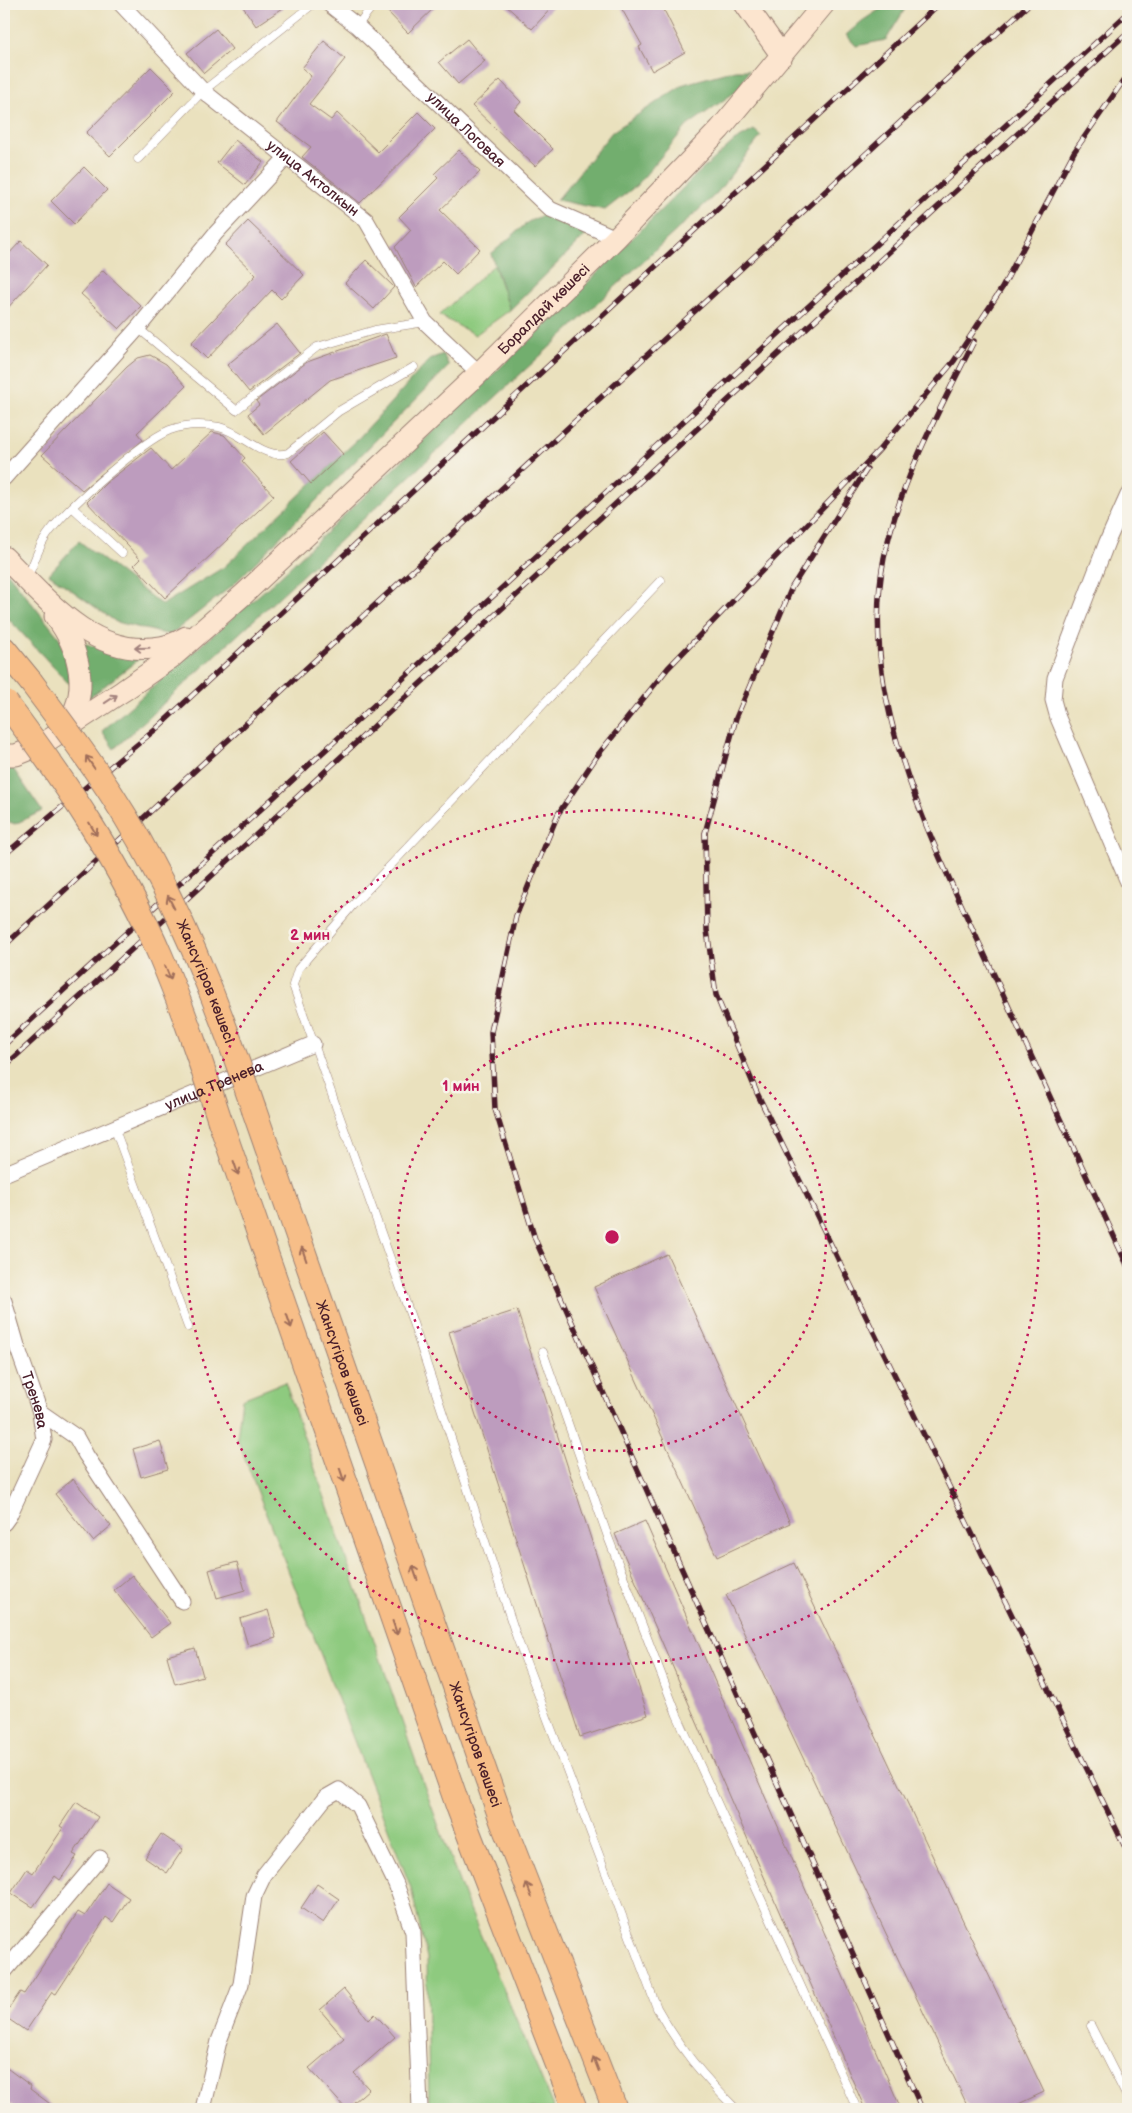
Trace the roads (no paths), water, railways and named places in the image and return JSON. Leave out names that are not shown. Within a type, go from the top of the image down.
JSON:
[{"type":"main road","points":[[745,4],[782,56]]},
{"type":"main road","name":"Боралдай көшесі","points":[[244,594],[479,373],[616,238],[720,129],[824,4]]},
{"type":"main road","points":[[4,557],[78,627],[113,645],[128,648],[166,646],[178,642],[244,594]]},
{"type":"main road","points":[[27,580],[68,634],[79,666],[80,688],[77,704],[72,716],[56,735]]},
{"type":"main road","points":[[4,755],[26,752],[56,735],[162,665],[244,594]]},
{"type":"main road","name":"Жансүгіров көшесі","points":[[4,649],[32,682],[101,778],[152,862],[211,990],[502,1821],[615,2109]]},
{"type":"main road","points":[[5,702],[66,786],[104,846],[136,904],[174,988],[458,1806],[575,2109]]},
{"type":"street","name":"улица Актолкын","points":[[121,4],[203,90],[366,220],[425,322],[479,373]]},
{"type":"street","name":"улица Логовая","points":[[329,4],[357,26],[550,208],[616,238]]},
{"type":"street","points":[[4,478],[138,328],[215,234],[286,158]]},
{"type":"street","points":[[1128,495],[1107,542],[1055,678],[1053,700],[1058,718],[1128,882]]},
{"type":"street","name":"улица Тренева","points":[[4,1174],[314,1044]]},
{"type":"street","name":"Тренева","points":[[4,1301],[40,1412],[44,1440],[4,1523]]},
{"type":"street","points":[[40,1412],[76,1437],[182,1601]]},
{"type":"street","points":[[203,2109],[218,2041],[241,1984],[254,1896],[264,1875],[325,1798],[339,1790],[358,1806],[396,1884],[413,1932],[420,2109]]},
{"type":"street","points":[[4,1972],[100,1858]]},
{"type":"lane","points":[[138,159],[203,90],[313,4]]},
{"type":"lane","points":[[357,26],[374,4]]},
{"type":"lane","points":[[138,328],[236,410],[317,347],[375,330],[425,322]]},
{"type":"lane","points":[[27,580],[43,541],[72,507],[150,441],[170,430],[195,424],[220,427],[240,435],[270,453],[280,456],[288,453],[339,411],[414,367]]},
{"type":"lane","points":[[72,507],[122,553]]},
{"type":"lane","points":[[660,580],[352,906],[298,970],[292,985],[412,1320],[517,1638],[657,2008],[676,2041],[694,2064],[736,2109]]},
{"type":"lane","points":[[114,1127],[188,1326]]},
{"type":"lane","points":[[543,1352],[608,1538],[677,1715],[857,2109]]},
{"type":"lane","points":[[1091,2026],[1128,2099]]},
{"type":"railway","points":[[4,855],[156,729],[939,4]]},
{"type":"railway","points":[[4,946],[1029,4]]},
{"type":"railway","points":[[4,1045],[1128,13]]},
{"type":"railway","points":[[4,1067],[1128,32]]},
{"type":"railway","points":[[922,2109],[535,1239],[495,1109],[491,1032],[516,916],[558,814],[597,756],[668,668],[879,450],[954,361],[1002,288],[1074,152],[1128,74]]},
{"type":"railway","points":[[974,341],[934,420],[910,474],[891,529],[884,558],[878,614],[882,670],[892,725],[909,780],[930,835],[1128,1267]]},
{"type":"railway","points":[[867,469],[792,587],[736,718],[705,833],[707,930],[716,995],[757,1093],[1128,1853]]}]
